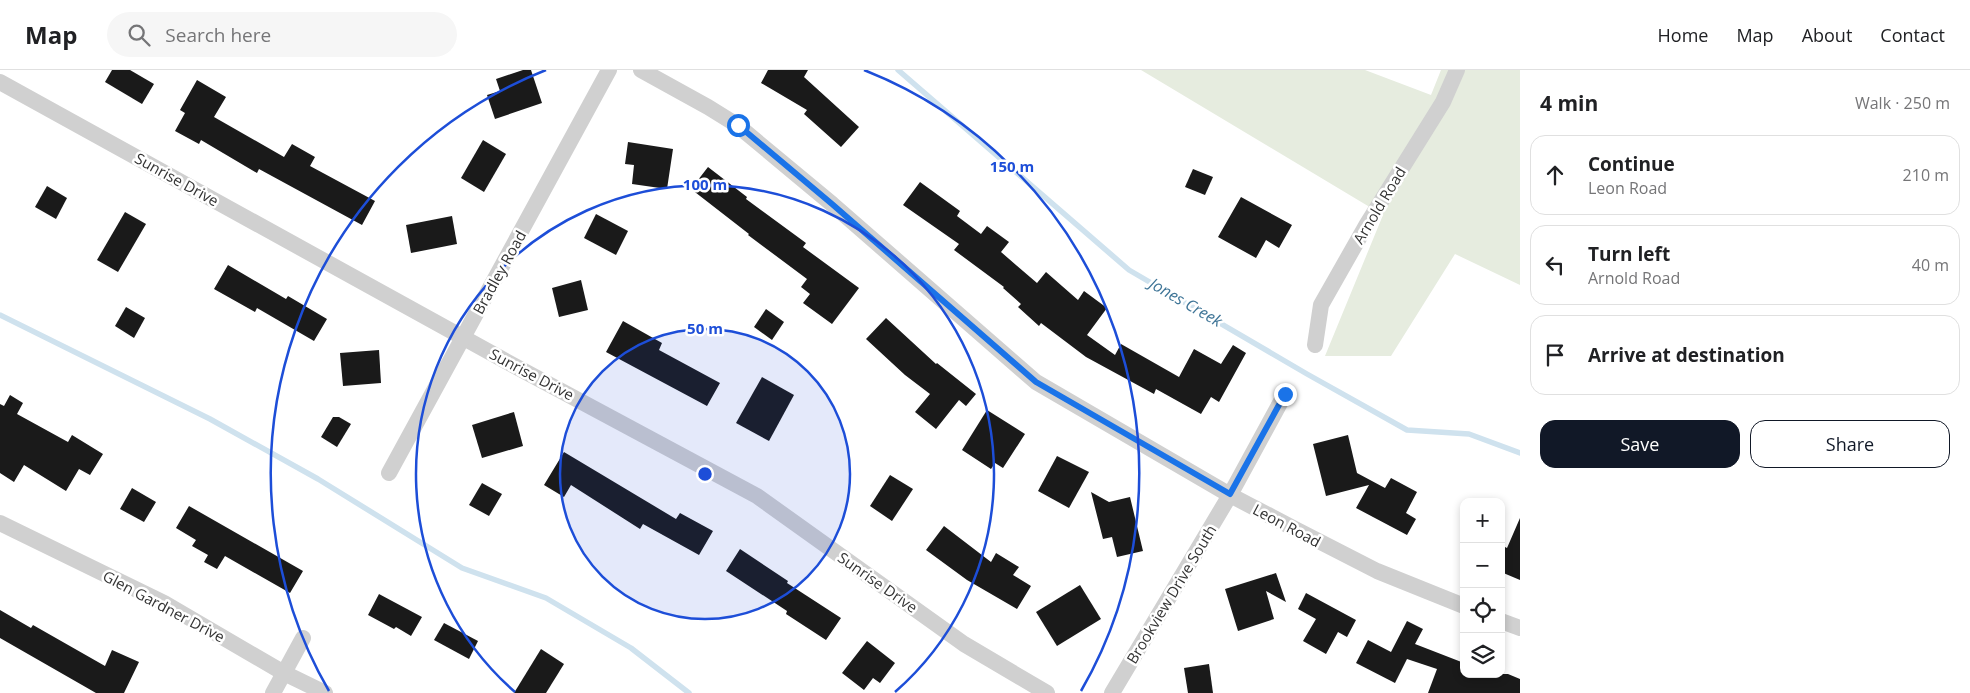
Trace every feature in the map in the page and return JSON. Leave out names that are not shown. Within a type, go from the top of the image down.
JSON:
[{"type":"street","name":"Bradley Road","points":[[389,473],[609,70]]},
{"type":"street","name":"Leon Road","points":[[640,70],[738,125],[832,204],[1036,382],[1230,494],[1377,571],[1460,604]]},
{"type":"street","name":"Arnold Road","points":[[1315,345],[1321,304],[1367,224],[1443,102],[1457,70]]},
{"type":"street","name":"Sunrise Drive","points":[[0,82],[758,496],[964,644],[1047,693]]},
{"type":"street","points":[[1230,494],[1285,394]]},
{"type":"street","name":"Brookview Drive South","points":[[1112,693],[1230,494]]},
{"type":"street","name":"Glen Gardner Drive","points":[[0,523],[164,603],[284,673],[325,693]]},
{"type":"street","points":[[1505,622],[1520,628]]},
{"type":"street","points":[[273,693],[303,638]]},
{"type":"shaded area","points":[[1141,70],[1365,70],[1431,95],[1441,70],[1520,70],[1520,285],[1455,254],[1391,356],[1325,356],[1383,215]]},
{"type":"building","points":[[112,70],[130,70],[154,84],[142,104],[105,82]]},
{"type":"building","points":[[523,70],[531,70],[542,103],[495,119],[487,95],[500,91],[496,79]]},
{"type":"building","points":[[768,70],[808,70],[804,77],[859,127],[841,147],[804,114],[807,110],[761,83]]},
{"type":"building","points":[[197,80],[226,97],[214,117],[284,157],[292,144],[315,157],[310,166],[375,201],[362,225],[259,169],[257,173],[201,140],[199,144],[175,131],[185,113],[180,110]]},
{"type":"building","points":[[483,140],[506,154],[484,192],[461,178]]},
{"type":"building","points":[[628,142],[673,149],[667,189],[632,184],[634,165],[625,164]]},
{"type":"building","points":[[708,167],[747,197],[746,199],[806,243],[803,247],[859,288],[832,324],[803,303],[810,294],[801,287],[807,279],[691,189]]},
{"type":"building","points":[[1193,169],[1213,177],[1205,195],[1185,187]]},
{"type":"building","points":[[920,182],[960,211],[957,216],[981,234],[987,226],[1009,242],[1001,252],[1037,283],[1046,272],[1078,300],[1084,291],[1107,308],[1087,335],[1115,355],[1121,344],[1179,377],[1194,349],[1221,364],[1233,345],[1246,353],[1219,402],[1211,397],[1201,414],[1156,389],[1154,394],[1086,357],[1041,323],[1039,326],[1018,307],[1021,304],[1004,287],[954,250],[959,244],[903,205]]},
{"type":"building","points":[[47,186],[67,198],[56,219],[35,207]]},
{"type":"building","points":[[1241,197],[1292,225],[1279,248],[1266,240],[1256,258],[1218,237]]},
{"type":"building","points":[[125,212],[146,224],[118,272],[97,260]]},
{"type":"building","points":[[596,214],[628,231],[616,255],[584,238]]},
{"type":"building","points":[[452,216],[457,244],[411,253],[406,225]]},
{"type":"building","points":[[228,265],[286,299],[288,296],[327,319],[314,341],[257,308],[255,312],[214,289]]},
{"type":"building","points":[[581,280],[588,310],[559,317],[552,288]]},
{"type":"building","points":[[126,307],[145,318],[134,338],[115,326]]},
{"type":"building","points":[[766,309],[784,322],[772,340],[754,327]]},
{"type":"building","points":[[886,318],[936,364],[976,394],[966,406],[959,400],[936,429],[915,412],[930,394],[905,375],[866,339]]},
{"type":"building","points":[[623,321],[662,343],[659,350],[720,383],[707,406],[606,352]]},
{"type":"building","points":[[379,350],[381,383],[343,386],[340,353]]},
{"type":"building","points":[[762,377],[794,395],[769,441],[736,423]]},
{"type":"building","points":[[10,395],[23,403],[17,414],[68,442],[72,435],[103,454],[90,475],[79,469],[66,491],[24,465],[14,482],[0,473],[0,404],[4,406]]},
{"type":"building","points":[[987,410],[1025,434],[1003,468],[995,463],[991,469],[962,450]]},
{"type":"building","points":[[514,412],[523,446],[482,458],[472,425]]},
{"type":"building","points":[[333,417],[339,417],[351,424],[337,447],[321,437]]},
{"type":"building","points":[[1348,435],[1357,473],[1385,488],[1391,478],[1417,492],[1406,513],[1416,519],[1407,535],[1356,508],[1369,485],[1326,496],[1313,444]]},
{"type":"building","points":[[564,452],[676,519],[680,513],[713,531],[699,555],[643,524],[640,529],[571,485],[564,497],[544,485]]},
{"type":"building","points":[[1057,456],[1089,472],[1069,508],[1038,491]]},
{"type":"building","points":[[890,475],[913,489],[892,521],[870,506]]},
{"type":"building","points":[[482,483],[502,494],[489,516],[469,505]]},
{"type":"building","points":[[132,488],[156,502],[144,522],[120,509]]},
{"type":"building","points":[[1091,492],[1109,502],[1130,497],[1143,551],[1117,557],[1112,537],[1103,539]]},
{"type":"building","points":[[189,506],[303,571],[290,593],[225,556],[217,569],[204,562],[208,555],[192,546],[196,540],[176,528]]},
{"type":"building","points":[[1520,518],[1520,580],[1505,574],[1505,547],[1507,548]]},
{"type":"building","points":[[944,526],[991,562],[996,553],[1019,567],[1013,575],[1031,586],[1017,609],[967,580],[926,550]]},
{"type":"building","points":[[740,549],[788,581],[787,583],[841,618],[826,640],[786,614],[787,611],[726,571]]},
{"type":"building","points":[[1276,573],[1286,602],[1266,591],[1274,619],[1238,631],[1225,589]]},
{"type":"building","points":[[1080,585],[1101,619],[1057,646],[1036,612]]},
{"type":"building","points":[[1306,593],[1356,620],[1347,637],[1338,632],[1326,654],[1303,641],[1316,619],[1298,609]]},
{"type":"building","points":[[379,594],[422,617],[411,636],[396,627],[394,629],[368,615]]},
{"type":"building","points":[[0,610],[31,628],[33,625],[105,666],[112,650],[139,662],[124,693],[96,693],[0,638]]},
{"type":"building","points":[[1407,621],[1423,629],[1415,644],[1460,661],[1460,678],[1505,678],[1505,674],[1508,674],[1520,679],[1520,693],[1428,693],[1437,669],[1407,659],[1395,683],[1356,663],[1368,640],[1391,652]]},
{"type":"building","points":[[444,623],[478,641],[469,659],[434,640]]},
{"type":"building","points":[[867,641],[895,663],[880,683],[873,678],[864,690],[842,673]]},
{"type":"building","points":[[541,649],[564,664],[546,693],[514,693]]},
{"type":"building","points":[[1209,664],[1213,693],[1188,693],[1184,668]]},
{"type":"waterway","name":"Jones Creek","points":[[898,70],[1129,270],[1407,430],[1469,434],[1520,453]]},
{"type":"waterway","points":[[0,315],[210,419],[318,479],[462,568],[546,598],[631,648],[689,693]]},
{"type":"route","points":[[738,125],[832,204],[1036,382],[1230,494],[1285,394]]}]
